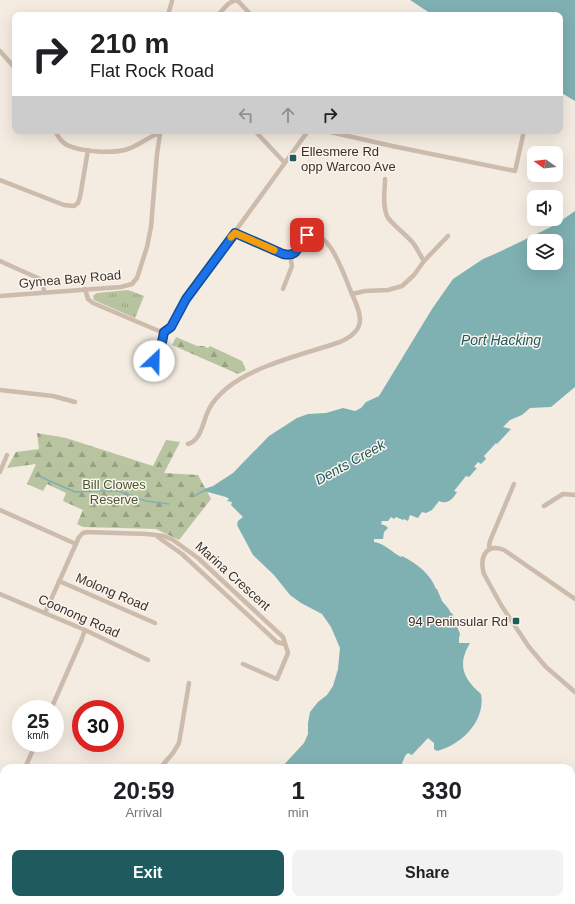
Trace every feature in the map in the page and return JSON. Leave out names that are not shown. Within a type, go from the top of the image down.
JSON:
[{"type":"street","points":[[220,12],[227,2],[234,0],[240,2],[248,12]]},
{"type":"street","points":[[169,12],[172,1]]},
{"type":"street","points":[[0,51],[12,65]]},
{"type":"street","points":[[57,134],[67,145],[88,150],[117,151],[128,149],[158,134]]},
{"type":"street","name":"Gymea Bay Road","points":[[0,296],[127,286],[132,284],[137,278],[150,237],[161,134]]},
{"type":"street","points":[[258,134],[284,162]]},
{"type":"street","points":[[150,370],[162,342],[164,332],[171,327],[186,299],[306,134]]},
{"type":"street","points":[[339,134],[515,171],[523,134]]},
{"type":"street","points":[[0,180],[64,205],[70,207],[74,206],[78,203],[80,197],[88,150]]},
{"type":"street","points":[[385,179],[384,197],[386,214],[389,220],[413,243],[424,261]]},
{"type":"street","points":[[235,233],[290,256]]},
{"type":"street","points":[[188,444],[193,443],[198,437],[210,408],[218,397],[234,384],[253,372],[340,342],[357,330],[361,316],[335,254],[330,246],[320,238],[311,234],[304,236],[296,251],[290,256]]},
{"type":"street","points":[[352,294],[365,291],[388,290],[402,286],[414,275],[424,261],[448,236]]},
{"type":"street","points":[[283,289],[292,266],[290,256]]},
{"type":"street","points":[[0,261],[40,279],[43,283],[44,292]]},
{"type":"street","points":[[85,289],[88,298],[93,303],[164,332]]},
{"type":"street","points":[[0,390],[53,396],[75,402]]},
{"type":"street","points":[[0,472],[7,455]]},
{"type":"street","points":[[490,549],[490,541],[514,484]]},
{"type":"street","points":[[544,506],[562,494],[575,495]]},
{"type":"street","points":[[0,510],[76,544]]},
{"type":"street","name":"Marina Crescent","points":[[45,613],[81,535],[87,532],[164,536],[173,540],[194,555],[283,637],[284,644],[278,642],[182,554],[157,536]]},
{"type":"street","points":[[575,599],[500,548],[490,549],[483,556],[482,565],[484,574],[522,638],[546,667],[575,692]]},
{"type":"street","name":"Molong Road","points":[[59,581],[156,623]]},
{"type":"street","name":"Coonong Road","points":[[0,594],[85,630],[148,660]]},
{"type":"street","points":[[55,700],[85,630]]},
{"type":"street","points":[[243,664],[277,679],[288,655],[287,648],[284,644]]},
{"type":"street","points":[[163,764],[179,743],[189,683]]},
{"type":"street","points":[[27,764],[32,752]]},
{"type":"green space","points":[[128,290],[144,296],[135,318],[94,300],[93,296],[97,293]]},
{"type":"green space","points":[[176,337],[197,346],[208,348],[210,346],[242,361],[246,370],[238,374],[172,345]]},
{"type":"green space","name":"Bill Clowes Reserve","points":[[37,433],[66,438],[153,466],[166,440],[180,442],[164,473],[198,475],[211,499],[179,540],[156,529],[83,527],[77,524],[83,510],[63,501],[66,493],[47,484],[43,491],[27,484],[36,464],[7,468],[16,452],[39,449]]},
{"type":"water","points":[[410,0],[575,0],[575,101],[563,94],[563,12],[428,12]]},
{"type":"water","name":"Port Hacking","points":[[575,211],[575,387],[551,407],[530,408],[522,415],[510,420],[503,427],[511,429],[484,456],[486,459],[481,464],[478,462],[474,467],[477,468],[469,477],[466,476],[454,491],[457,492],[450,501],[439,501],[432,510],[426,513],[422,512],[418,518],[410,515],[408,521],[396,517],[394,519],[391,517],[388,521],[382,521],[381,524],[388,528],[384,532],[383,539],[374,539],[374,542],[381,544],[401,557],[402,556],[408,559],[427,574],[437,589],[442,601],[452,613],[460,634],[459,643],[470,643],[466,651],[463,665],[466,677],[481,694],[482,704],[480,713],[470,730],[455,743],[437,751],[434,749],[434,743],[428,738],[412,755],[408,753],[402,764],[285,764],[304,743],[308,734],[310,712],[318,702],[327,695],[333,686],[338,669],[340,648],[331,627],[322,614],[301,603],[290,595],[274,575],[253,555],[237,525],[238,521],[243,517],[231,505],[232,502],[227,501],[229,499],[226,497],[204,491],[204,489],[213,486],[233,473],[269,436],[297,418],[308,414],[326,413],[343,408],[355,411],[361,408],[366,402],[379,396],[432,309],[453,279],[483,259],[527,239],[527,270],[563,270],[563,234],[536,234],[553,226],[563,226],[563,219]]},
{"type":"waterway","points":[[41,477],[75,492],[119,491],[146,501],[169,504]]},
{"type":"waterway","points":[[196,495],[205,490]]},
{"type":"slow traffic","points":[[231,237],[235,233],[274,250]]},
{"type":"place","name":"Ellesmere Rd opp Warcoo Ave","points":[[293,158]]},
{"type":"place","name":"94 Peninsular Rd","points":[[516,621]]},
{"type":"route","points":[[154,361],[162,342],[164,332],[171,327],[186,299],[235,233],[290,256],[293,255],[304,236],[307,235]]},
{"type":"water label","name":"Dents Creek","points":[[350,462]]}]
